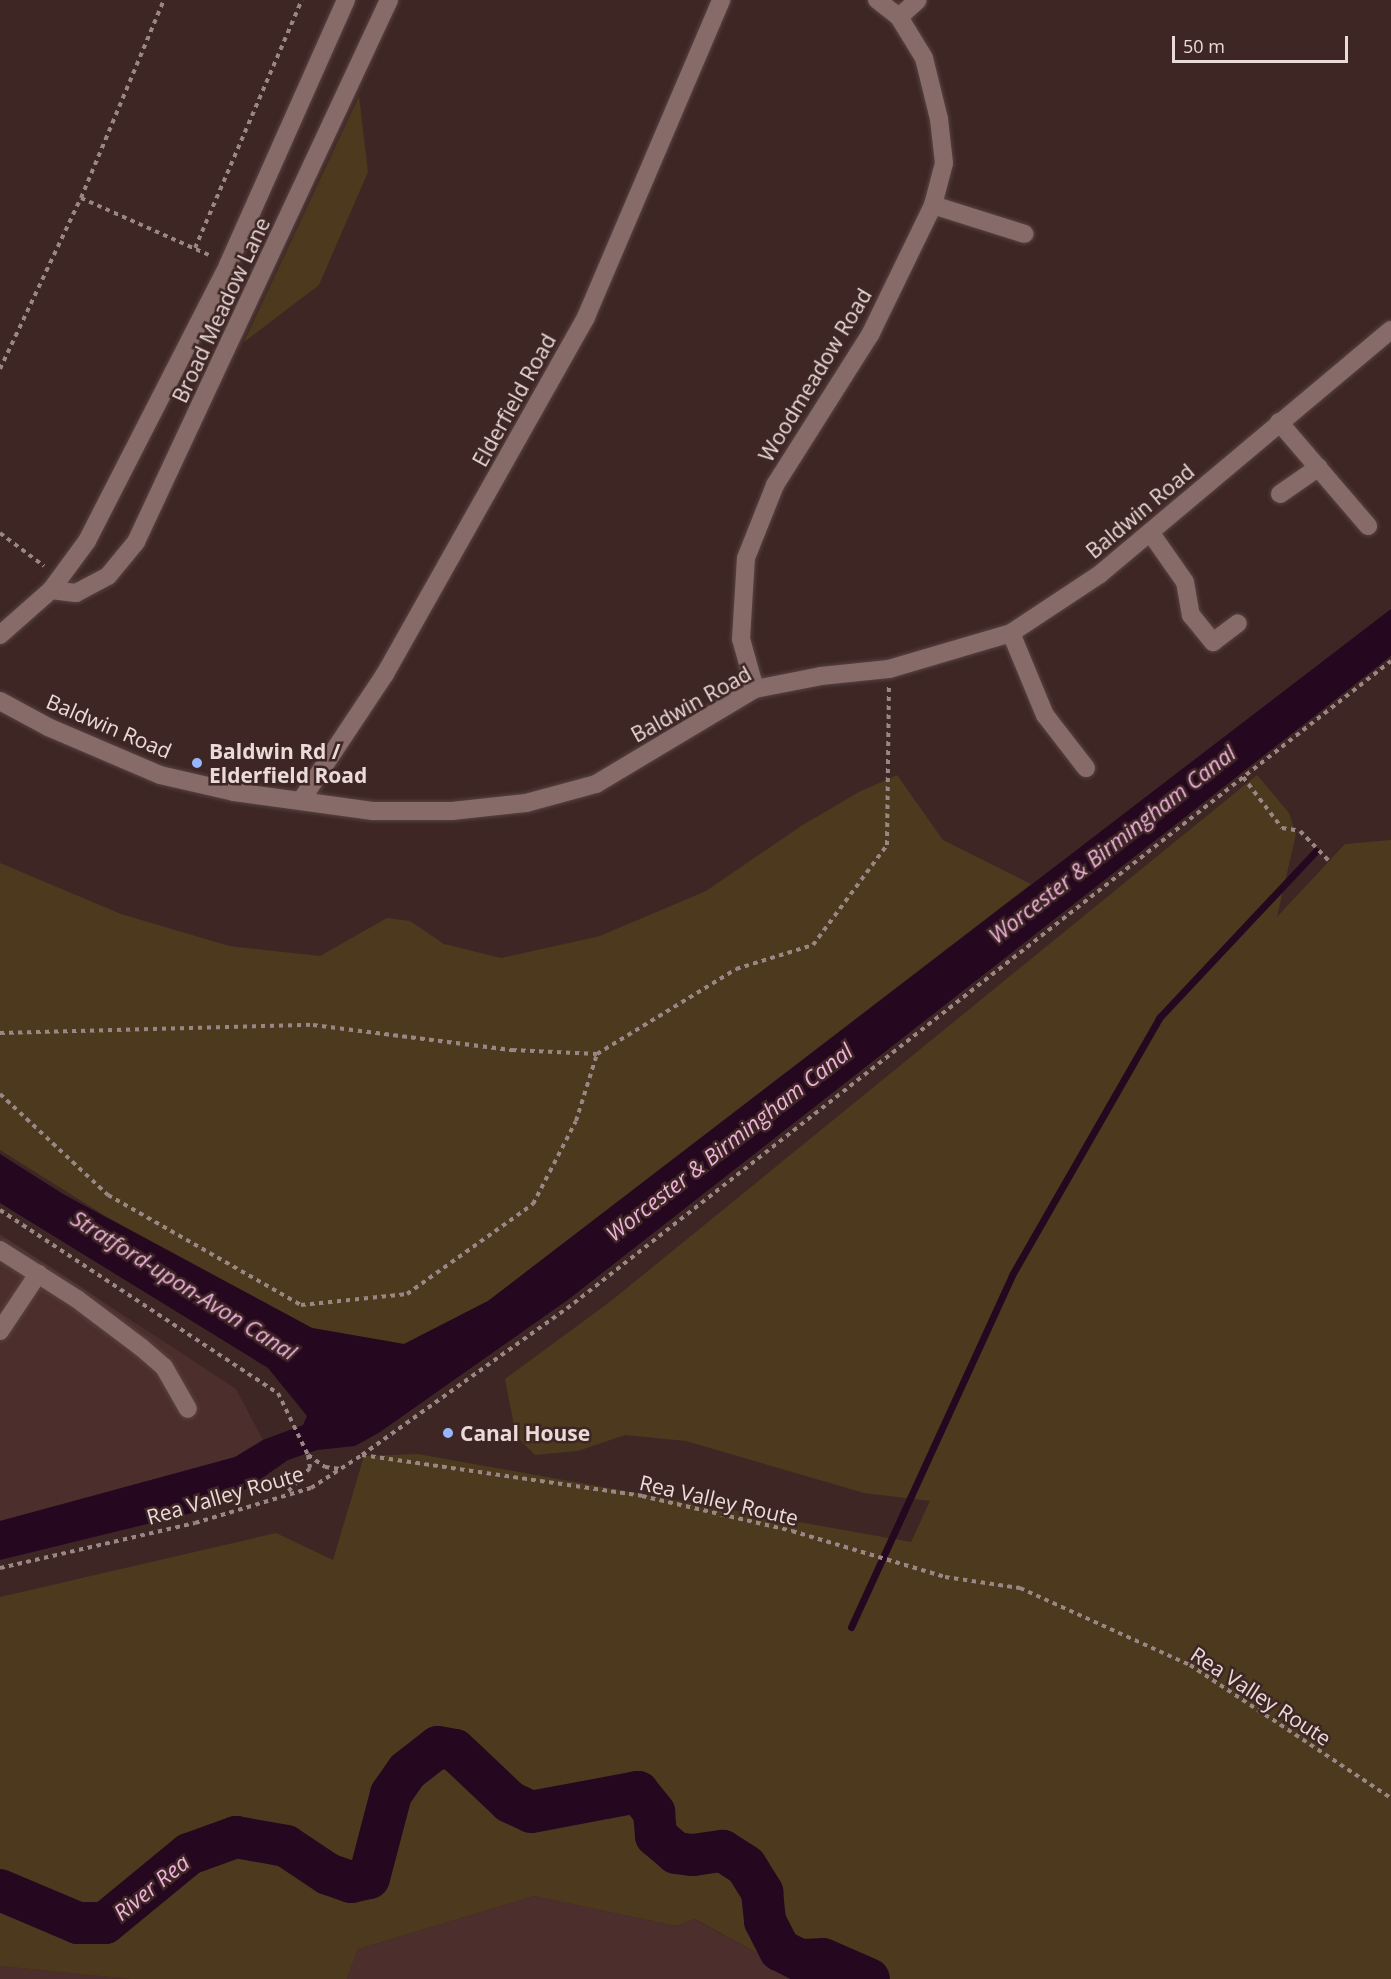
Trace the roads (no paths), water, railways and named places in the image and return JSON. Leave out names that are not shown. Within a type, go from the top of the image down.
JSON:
[{"type":"street","name":"Broad Meadow Lane","points":[[0,635],[55,584],[87,542],[228,265],[346,0]]},
{"type":"street","name":"Broad Meadow Lane","points":[[55,584],[76,593],[108,576],[136,542],[389,0]]},
{"type":"street","name":"Elderfield Road","points":[[302,799],[385,674],[586,317],[721,0]]},
{"type":"street","name":"Woodmeadow Road","points":[[755,689],[741,639],[746,558],[775,485],[870,335],[933,205],[944,163],[939,119],[924,58],[899,18],[877,0]]},
{"type":"street","points":[[899,18],[918,0]]},
{"type":"street","points":[[933,205],[1025,234]]},
{"type":"street","name":"Baldwin Road","points":[[0,701],[48,727],[160,774],[234,792],[302,799],[374,811],[452,811],[526,803],[596,784],[755,689],[821,676],[890,669],[1011,633],[1101,574],[1391,330]]},
{"type":"street","points":[[1280,422],[1368,526]]},
{"type":"street","points":[[1280,494],[1319,467]]},
{"type":"street","points":[[1150,531],[1185,582],[1191,615],[1213,642],[1238,623]]},
{"type":"street","points":[[1011,633],[1045,715],[1086,768]]},
{"type":"street","points":[[0,1250],[77,1299],[164,1367],[188,1409]]},
{"type":"street","points":[[0,1331],[38,1274]]},
{"type":"water","points":[[1391,609],[1391,656],[569,1299],[380,1432],[355,1446],[317,1450],[288,1460],[248,1488],[196,1512],[0,1560],[0,1521],[235,1457],[263,1440],[303,1425],[307,1416],[268,1368],[0,1203],[0,1154],[63,1194],[312,1328],[404,1344],[488,1301]]},
{"type":"waterway","points":[[851,1627],[1012,1275],[1159,1018],[1316,851]]},
{"type":"waterway","name":"River Rea","points":[[0,1890],[78,1923],[105,1923],[189,1854],[236,1837],[286,1846],[328,1874],[351,1882],[369,1878],[391,1794],[407,1771],[438,1747],[455,1750],[510,1802],[531,1812],[638,1792],[654,1812],[656,1836],[676,1853],[693,1855],[723,1851],[746,1866],[762,1892],[765,1921],[780,1950],[800,1960],[823,1959],[869,1979]]},
{"type":"place","name":"Baldwin Rd / Elderfield Road","points":[[197,763]]},
{"type":"place","name":"Canal House","points":[[448,1433]]},
{"type":"water label","name":"Worcester & Birmingham Canal","points":[[1112,844]]},
{"type":"water label","name":"Worcester & Birmingham Canal","points":[[729,1142]]},
{"type":"water label","name":"Stratford-upon-Avon Canal","points":[[184,1285]]}]
